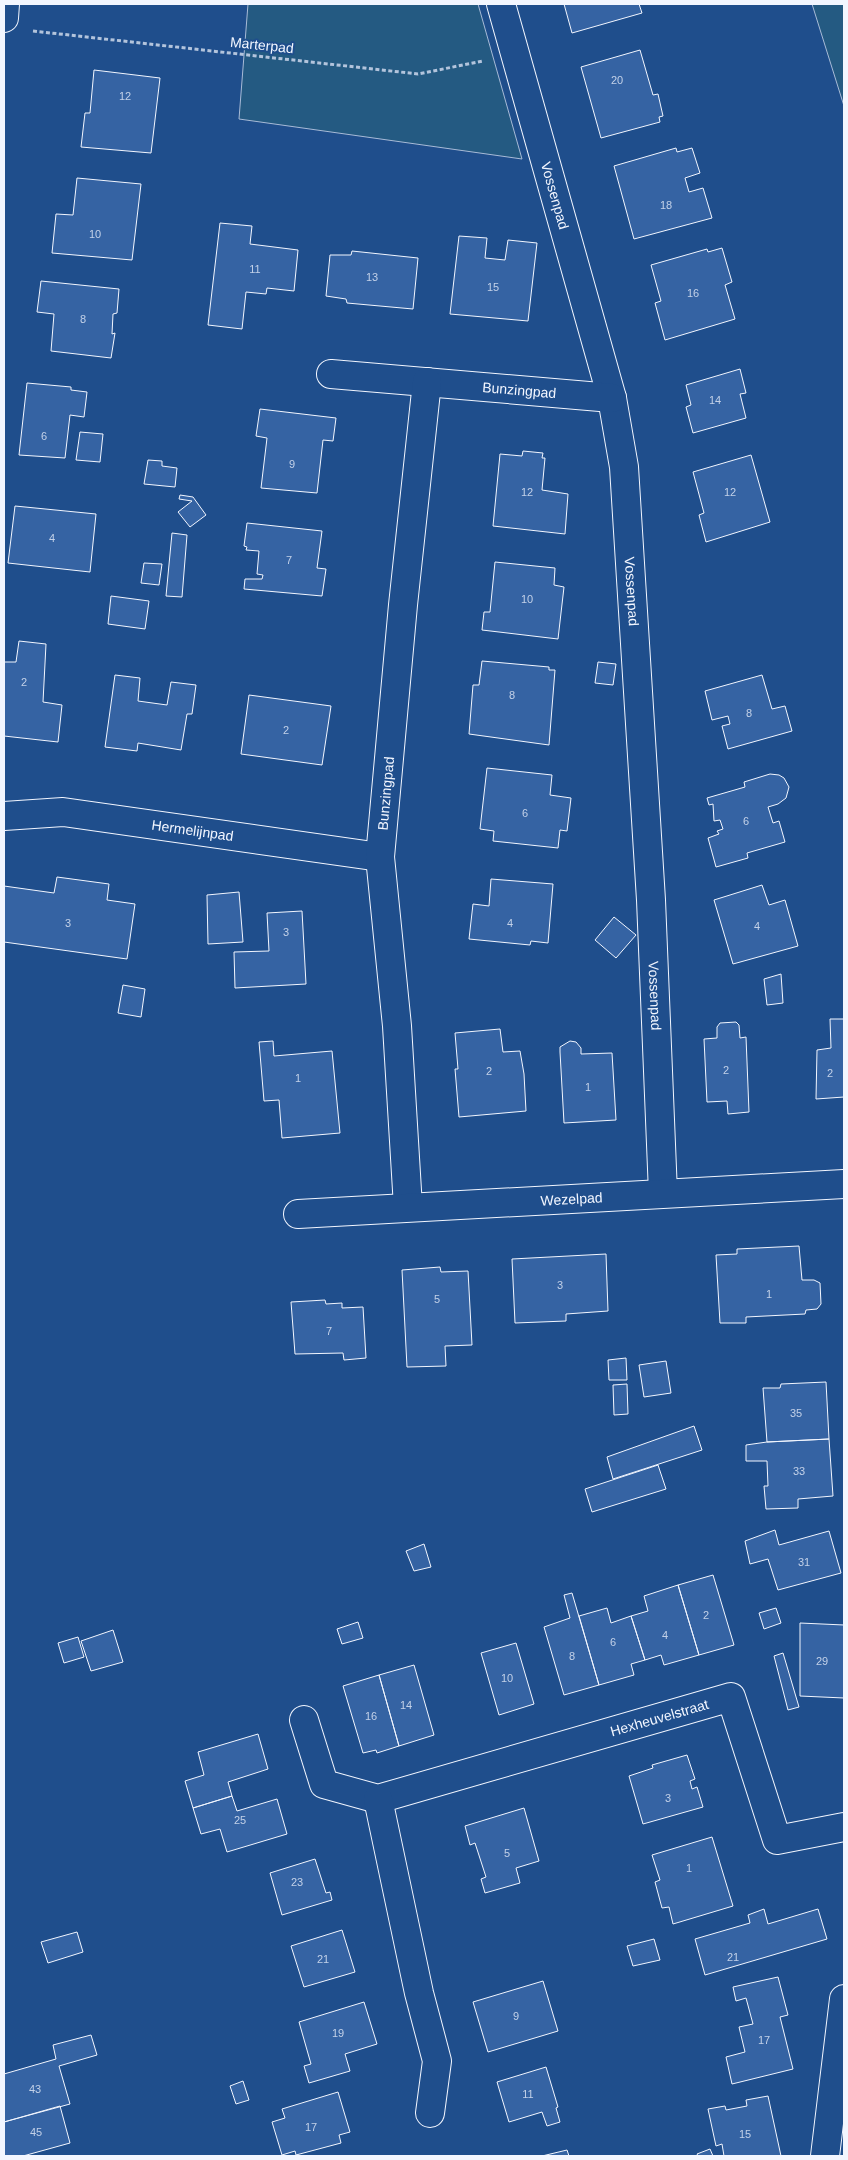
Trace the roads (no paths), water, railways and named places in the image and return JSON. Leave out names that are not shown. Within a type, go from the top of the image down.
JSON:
[{"type":"street","points":[[5,4],[14,24]]},
{"type":"street","name":"Vossenpad","points":[[501,4],[612,398],[624,467],[651,900],[663,1193]]},
{"type":"street","name":"Bunzingpad","points":[[331,374],[612,398]]},
{"type":"street","name":"Bunzingpad","points":[[408,1206],[396,1026],[380,857],[403,605],[427,382]]},
{"type":"street","name":"Hermelijnpad","points":[[4,816],[63,812],[380,857]]},
{"type":"street","name":"Wezelpad","points":[[298,1214],[408,1206],[844,1184]]},
{"type":"street","name":"Hexheuvelstraat","points":[[378,1799],[731,1697],[777,1840],[844,1827]]},
{"type":"street","points":[[304,1720],[324,1784],[378,1799],[419,1993],[437,2061],[430,2113]]},
{"type":"street","points":[[825,2156],[844,1999]]}]
